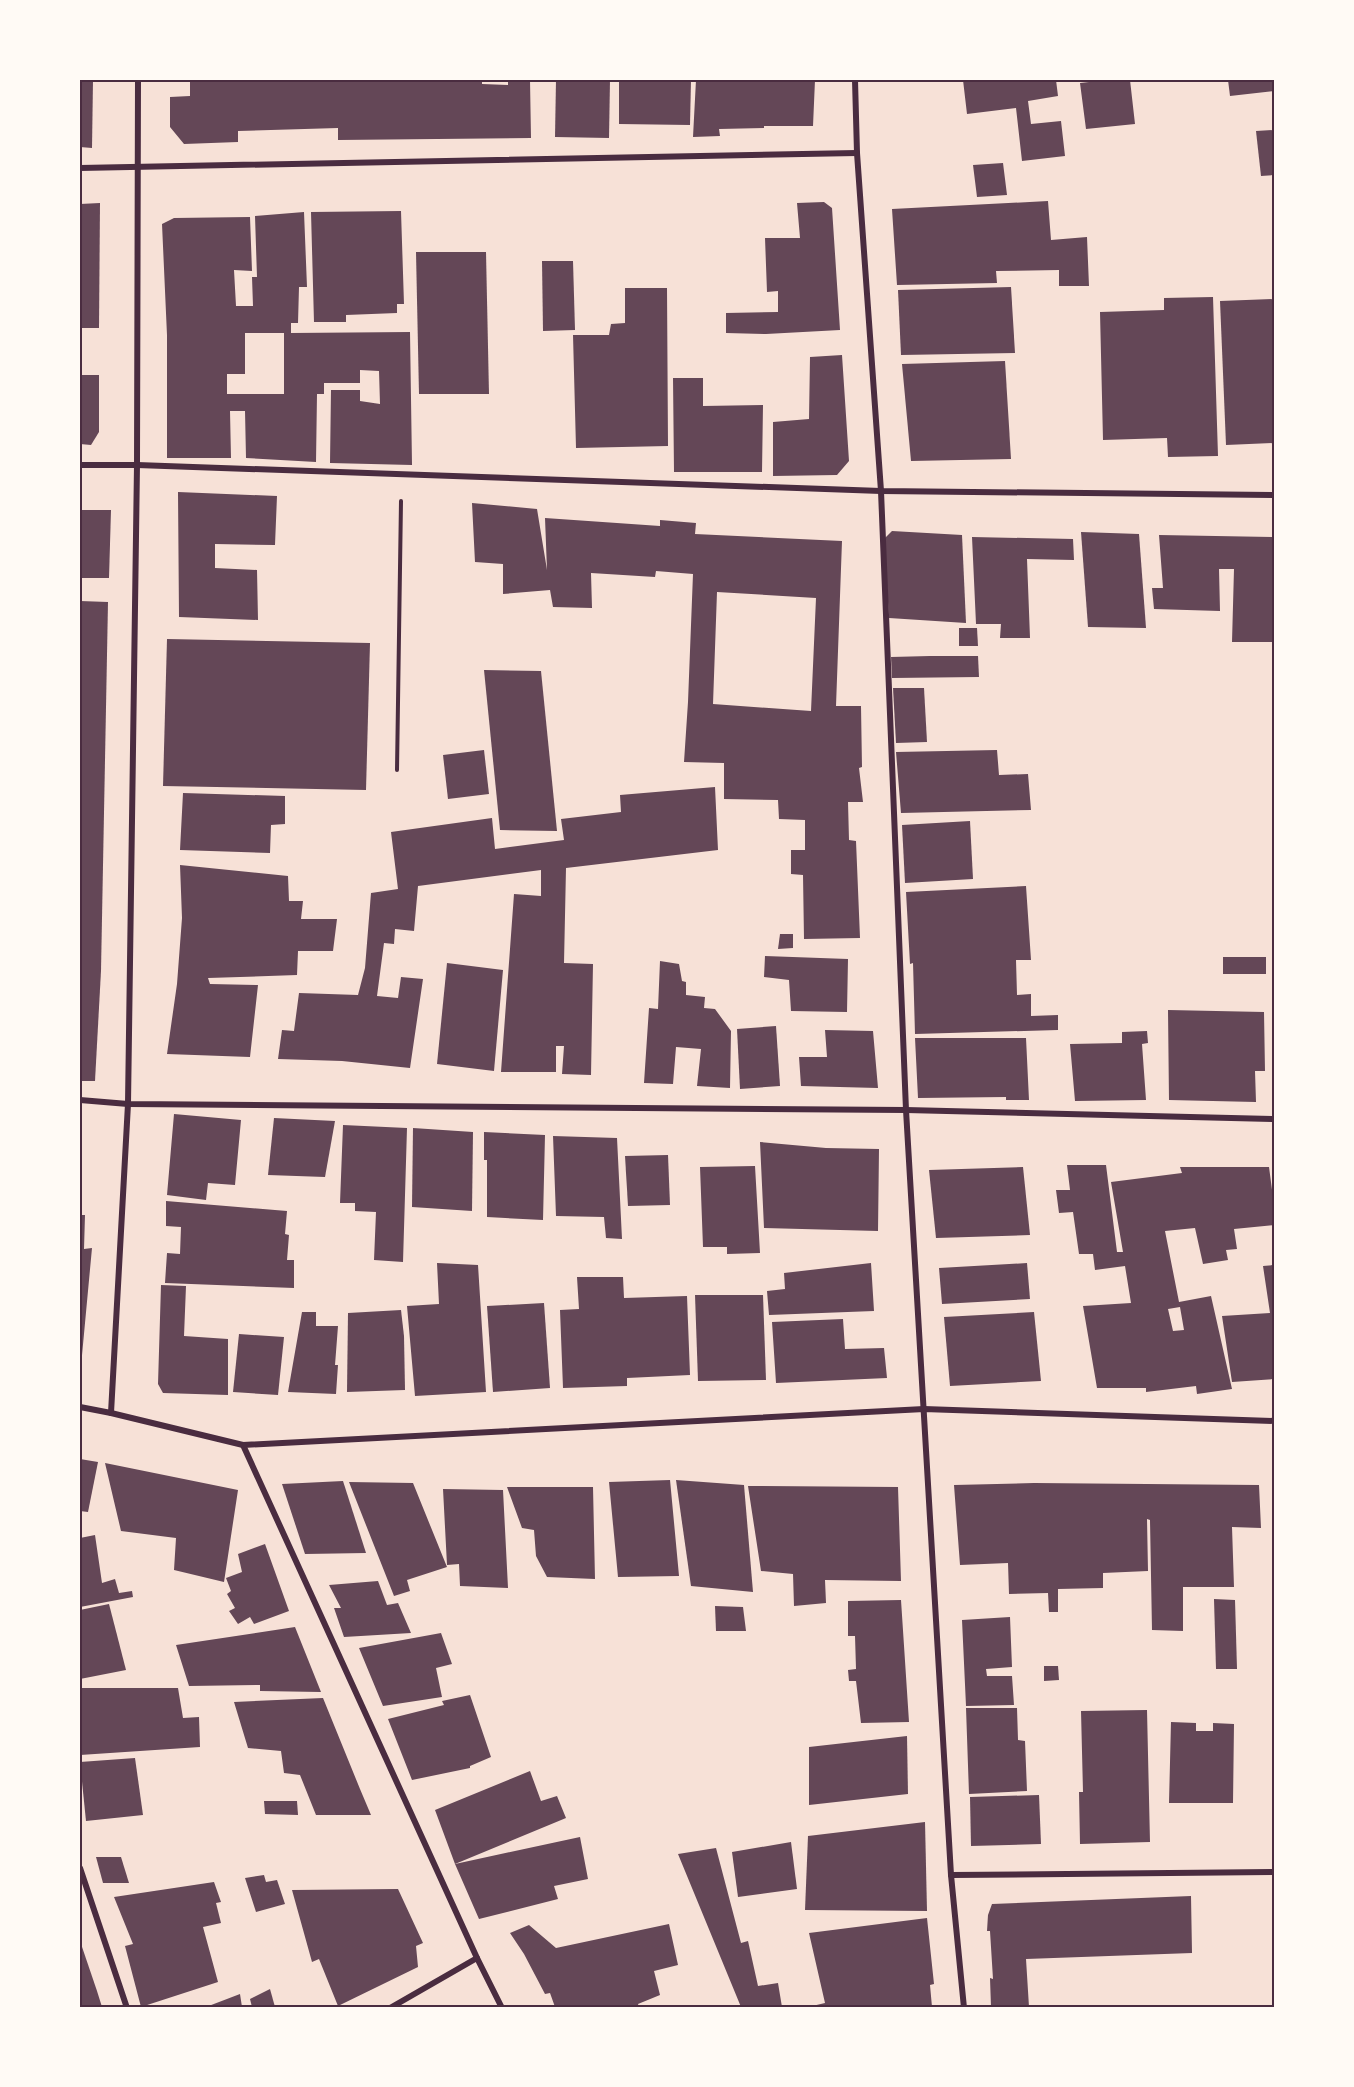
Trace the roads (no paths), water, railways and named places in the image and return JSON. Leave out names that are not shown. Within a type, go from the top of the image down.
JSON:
[{"type":"street","points":[[111,1413],[128,1104],[137,465],[138,80]]},
{"type":"street","points":[[855,80],[880,491],[906,1110],[951,1875],[964,2007]]},
{"type":"street","points":[[80,168],[858,153]]},
{"type":"street","points":[[80,465],[137,465],[880,491],[1275,495]]},
{"type":"street","points":[[80,1100],[128,1104],[906,1110],[1275,1119]]},
{"type":"street","points":[[80,1407],[243,1445],[924,1409],[1275,1421]]},
{"type":"street","points":[[243,1445],[477,1958],[502,2007]]},
{"type":"street","points":[[80,1868],[127,2007]]},
{"type":"street","points":[[951,1875],[1275,1872]]},
{"type":"street","points":[[390,2007],[477,1958]]}]
